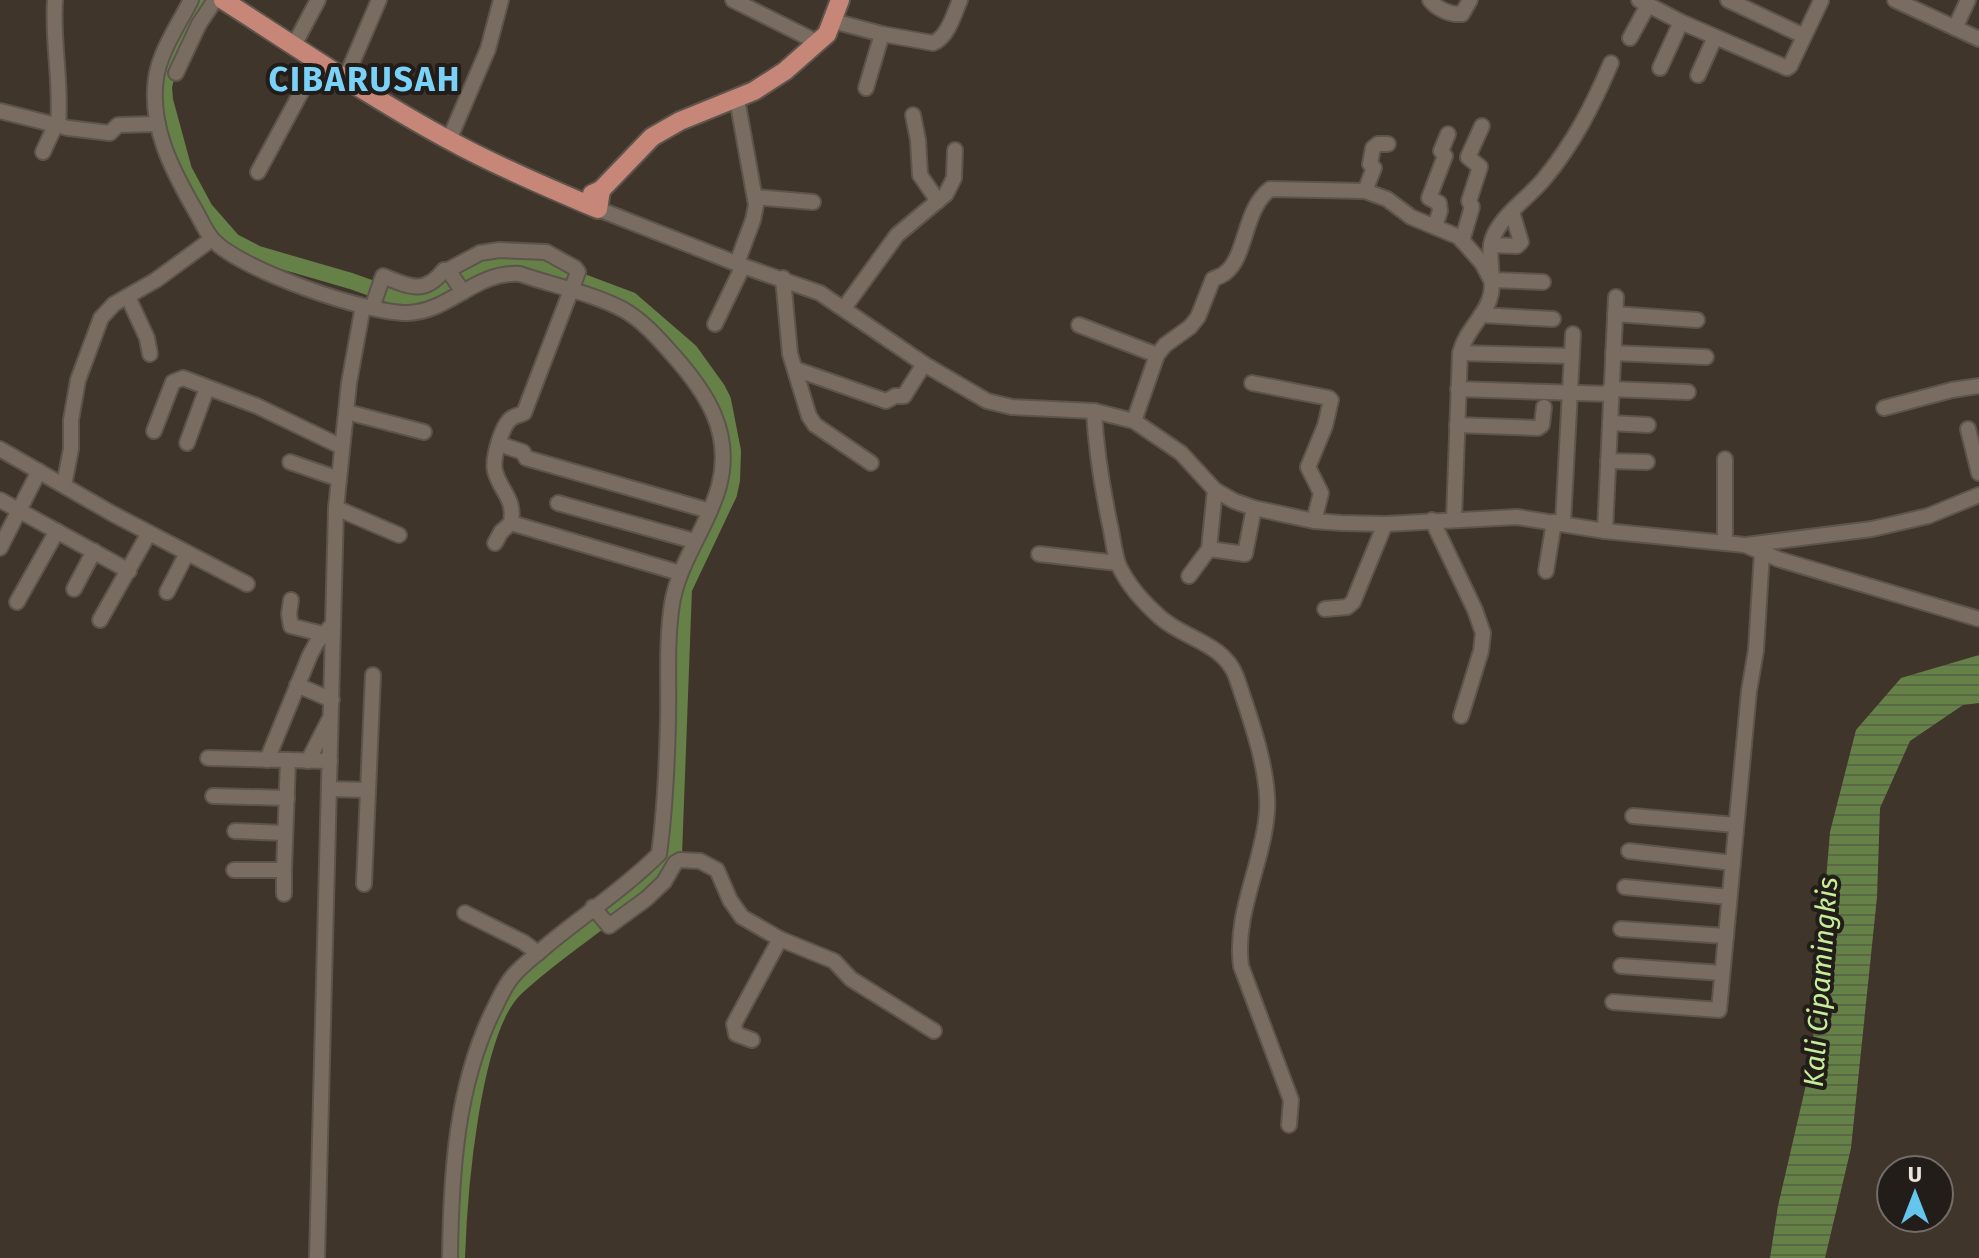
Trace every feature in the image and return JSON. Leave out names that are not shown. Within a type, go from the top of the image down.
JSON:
[{"type":"main road","points":[[223,0],[449,140],[524,178],[598,209],[601,190]]},
{"type":"main road","points":[[578,201],[601,190],[652,137],[680,121],[737,99],[785,71],[819,43],[833,21],[840,0]]},
{"type":"street","points":[[43,152],[57,126],[60,83],[55,47],[55,0]]},
{"type":"street","points":[[191,0],[156,75],[158,124],[175,176],[212,239],[225,250],[270,273],[373,298],[394,312],[428,310],[461,289],[497,274],[520,274],[574,283],[643,323],[705,393],[718,421],[724,449],[720,483],[680,573],[669,629],[668,721],[659,854],[600,916]]},
{"type":"street","points":[[176,73],[194,34],[215,0]]},
{"type":"street","points":[[294,45],[318,0]]},
{"type":"street","points":[[346,77],[379,0]]},
{"type":"street","points":[[449,140],[488,49],[501,0]]},
{"type":"street","points":[[733,0],[819,43]]},
{"type":"street","points":[[833,21],[933,43],[940,41],[960,0]]},
{"type":"street","points":[[1430,0],[1456,15],[1462,14],[1470,0]]},
{"type":"street","points":[[1728,0],[1804,36]]},
{"type":"street","points":[[1630,38],[1643,2],[1787,68],[1821,0]]},
{"type":"street","points":[[1895,0],[1979,39]]},
{"type":"street","points":[[1955,28],[1968,0]]},
{"type":"street","points":[[1660,68],[1681,22]]},
{"type":"street","points":[[866,88],[882,34]]},
{"type":"street","points":[[1698,75],[1715,37]]},
{"type":"street","points":[[258,172],[318,61]]},
{"type":"street","points":[[1454,519],[1460,353],[1468,331],[1491,296],[1491,245],[1495,232],[1542,181],[1574,140],[1611,63]]},
{"type":"street","points":[[715,324],[740,265],[753,220],[755,197],[737,99]]},
{"type":"street","points":[[0,111],[57,126],[110,133],[118,125],[158,124]]},
{"type":"street","points":[[913,115],[920,175],[938,201]]},
{"type":"street","points":[[1462,241],[1472,207],[1469,201],[1480,167],[1468,157],[1482,126]]},
{"type":"street","points":[[1435,226],[1439,203],[1429,198],[1444,164],[1445,156],[1441,151],[1448,134]]},
{"type":"street","points":[[1365,191],[1374,168],[1370,164],[1373,148],[1378,144],[1388,144]]},
{"type":"street","points":[[844,308],[897,235],[951,186],[955,150]]},
{"type":"street","points":[[1134,421],[1157,355],[1198,317],[1213,279],[1226,273],[1239,250],[1254,208],[1260,197],[1270,189],[1365,191],[1387,199],[1411,217],[1459,237],[1482,263],[1491,280]]},
{"type":"street","points":[[755,197],[813,202]]},
{"type":"street","points":[[598,209],[820,293],[924,364],[987,401],[1012,407],[1094,411],[1134,421],[1181,453],[1215,490],[1254,508],[1314,521],[1385,524],[1517,517],[1605,531],[1745,545],[1979,619]]},
{"type":"street","points":[[1491,245],[1517,246],[1521,242],[1512,212]]},
{"type":"street","points":[[64,485],[71,449],[73,402],[85,358],[101,318],[114,304],[156,280],[212,239]]},
{"type":"street","points":[[317,1258],[332,700],[328,629],[349,383],[373,298],[383,276],[420,287],[433,282],[444,270],[486,251],[528,250],[552,255],[575,268],[574,283],[524,413],[511,419],[499,444],[495,466],[513,507],[511,523],[495,543]]},
{"type":"street","points":[[449,270],[461,289]]},
{"type":"street","points":[[783,278],[787,332],[804,404],[815,425],[871,463]]},
{"type":"street","points":[[1491,280],[1543,282]]},
{"type":"street","points":[[128,297],[147,338],[150,354]]},
{"type":"street","points":[[1605,531],[1616,297]]},
{"type":"street","points":[[1615,314],[1697,320]]},
{"type":"street","points":[[1481,315],[1553,319]]},
{"type":"street","points":[[1079,325],[1157,355]]},
{"type":"street","points":[[1546,571],[1558,522],[1573,334]]},
{"type":"street","points":[[1460,353],[1572,356]]},
{"type":"street","points":[[1613,353],[1706,357]]},
{"type":"street","points":[[795,369],[886,401],[895,396],[904,396],[924,364]]},
{"type":"street","points":[[154,431],[176,379],[183,378],[257,406],[342,447]]},
{"type":"street","points":[[1252,383],[1331,400],[1325,426],[1308,467],[1321,493],[1314,521]]},
{"type":"street","points":[[1884,408],[1979,386]]},
{"type":"street","points":[[187,443],[207,388]]},
{"type":"street","points":[[1458,389],[1570,393],[1688,392]]},
{"type":"street","points":[[1457,425],[1538,428],[1542,425],[1544,407]]},
{"type":"street","points":[[1094,411],[1105,500],[1117,563],[1125,578],[1163,620],[1220,653],[1235,676],[1256,745],[1267,797],[1262,840],[1242,917],[1238,946],[1241,966],[1291,1100],[1289,1125]]},
{"type":"street","points":[[347,412],[424,432]]},
{"type":"street","points":[[1610,423],[1648,425]]},
{"type":"street","points":[[1968,429],[1979,473]]},
{"type":"street","points":[[499,444],[523,452],[526,458],[710,511]]},
{"type":"street","points":[[0,449],[247,584]]},
{"type":"street","points":[[1725,459],[1725,542]]},
{"type":"street","points":[[1608,461],[1647,462]]},
{"type":"street","points":[[290,462],[339,479]]},
{"type":"street","points":[[0,548],[39,471]]},
{"type":"street","points":[[1189,576],[1209,549],[1215,490]]},
{"type":"street","points":[[1745,545],[1884,527],[1928,516],[1979,495]]},
{"type":"street","points":[[0,500],[129,571]]},
{"type":"street","points":[[558,503],[694,541]]},
{"type":"street","points":[[336,508],[399,535]]},
{"type":"street","points":[[1209,549],[1245,554],[1254,508]]},
{"type":"street","points":[[1432,520],[1483,633],[1481,651],[1461,716]]},
{"type":"street","points":[[511,523],[680,573]]},
{"type":"street","points":[[1325,609],[1347,607],[1353,602],[1385,524]]},
{"type":"street","points":[[17,602],[57,531]]},
{"type":"street","points":[[100,620],[149,533]]},
{"type":"street","points":[[74,589],[94,551]]},
{"type":"street","points":[[1613,1002],[1719,1010],[1756,650],[1762,552]]},
{"type":"street","points":[[167,592],[187,553]]},
{"type":"street","points":[[1039,554],[1117,563]]},
{"type":"street","points":[[291,600],[291,626],[328,629]]},
{"type":"street","points":[[267,760],[310,655],[328,629]]},
{"type":"street","points":[[364,884],[373,675]]},
{"type":"street","points":[[297,685],[332,700]]},
{"type":"street","points":[[308,761],[331,716]]},
{"type":"street","points":[[208,758],[330,761]]},
{"type":"street","points":[[284,894],[288,760]]},
{"type":"street","points":[[329,789],[367,790]]},
{"type":"street","points":[[213,796],[287,798]]},
{"type":"street","points":[[1633,816],[1736,825]]},
{"type":"street","points":[[235,831],[285,833]]},
{"type":"street","points":[[1629,851],[1733,863]]},
{"type":"street","points":[[450,1258],[451,1189],[470,1074],[485,1029],[503,991],[513,976],[538,953],[600,916],[646,899],[680,860],[700,861],[712,866],[742,917],[780,939],[834,961],[851,979],[934,1031]]},
{"type":"street","points":[[234,870],[284,870]]},
{"type":"street","points":[[1625,887],[1729,897]]},
{"type":"street","points":[[465,913],[523,942],[538,953]]},
{"type":"street","points":[[1621,929],[1726,936]]},
{"type":"street","points":[[752,1040],[736,1034],[734,1024],[780,939]]},
{"type":"street","points":[[1621,966],[1722,973]]},
{"type":"water","name":"Kali Cipamingkis","points":[[1979,655],[1979,703],[1963,705],[1910,741],[1880,808],[1877,897],[1851,1148],[1825,1258],[1770,1258],[1778,1206],[1811,1063],[1830,832],[1856,730],[1901,678]]},
{"type":"waterway","points":[[203,0],[169,64],[164,87],[165,100],[184,170],[205,209],[233,241],[258,254],[410,302],[426,298],[475,268],[506,262],[535,264],[631,300],[690,351],[723,400],[733,451],[732,480],[729,494],[684,589],[674,855],[633,895],[516,988],[501,1009],[488,1039],[470,1116],[457,1258]]},
{"type":"district","name":"CIBARUSAH","points":[[365,79]]}]
